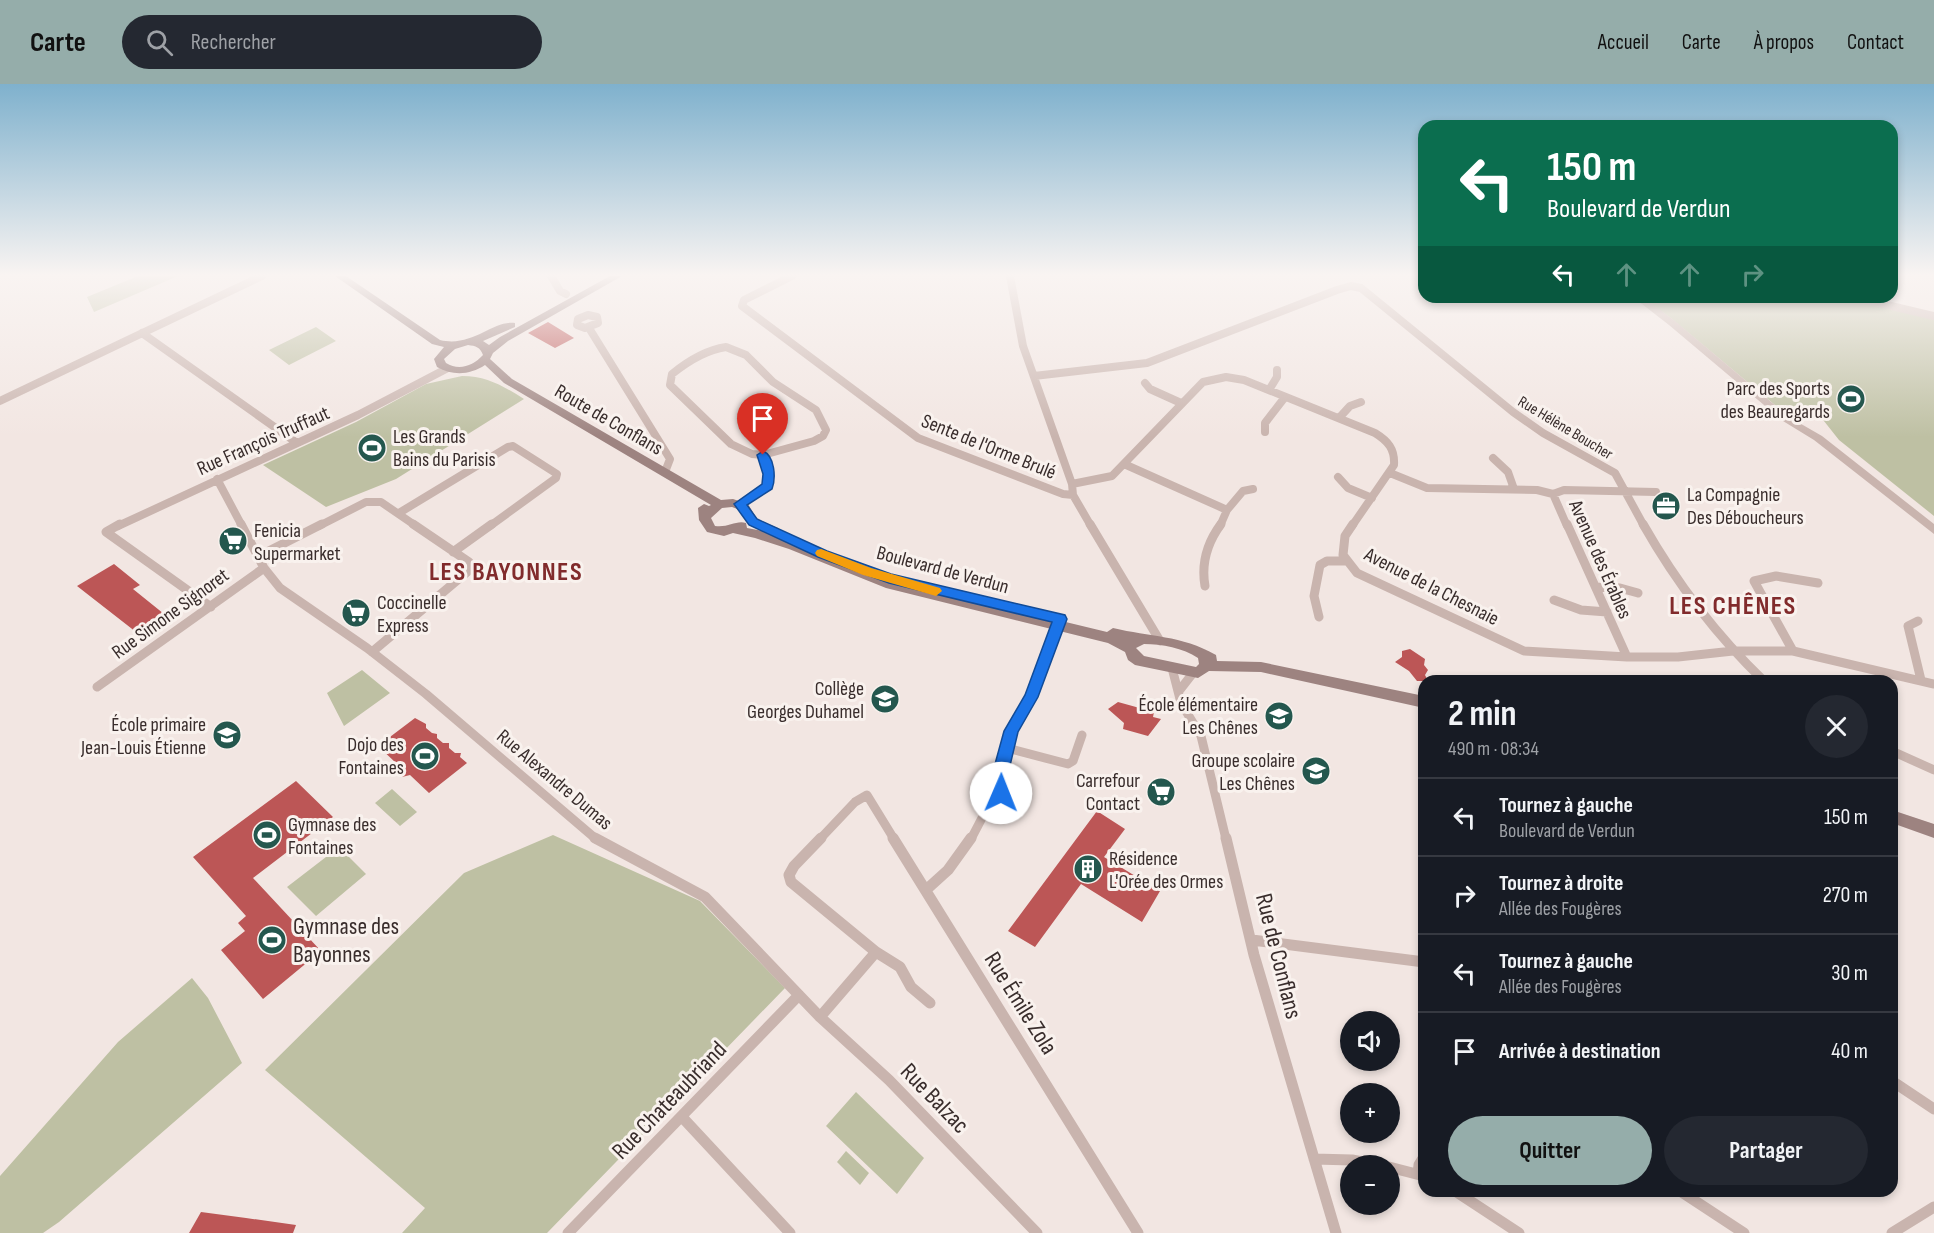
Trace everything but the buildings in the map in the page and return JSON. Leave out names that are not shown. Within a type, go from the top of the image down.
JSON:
[{"type":"main road","points":[[418,330],[436,342],[452,346],[473,342],[503,330]]},
{"type":"main road","points":[[465,370],[487,355],[504,339],[521,330]]},
{"type":"main road","points":[[436,342],[442,363]]},
{"type":"main road","name":"Route de Conflans","points":[[473,342],[483,345],[496,372],[508,381],[719,504]]},
{"type":"main road","points":[[442,363],[452,346]]},
{"type":"main road","name":"Route de Conflans","points":[[442,363],[465,370],[480,371],[508,381]]},
{"type":"main road","points":[[691,489],[702,504],[707,525],[711,529],[724,532],[736,530],[744,523],[744,510],[719,504],[706,515]]},
{"type":"main road","name":"Boulevard de Verdun","points":[[744,510],[753,522],[822,554],[878,575],[1137,642]]},
{"type":"main road","name":"Boulevard de Verdun","points":[[736,530],[772,537],[885,583],[1059,622],[1117,641],[1137,642]]},
{"type":"main road","points":[[1205,661],[1202,672],[1193,673],[1140,661],[1133,656],[1137,642],[1160,641],[1195,649],[1205,661],[1261,667],[1418,701]]},
{"type":"main road","points":[[1898,819],[1934,831]]},
{"type":"street","points":[[0,401],[149,330]]},
{"type":"street","points":[[590,330],[670,459],[665,472]]},
{"type":"street","name":"Sente de l'Orme Brulé","points":[[773,330],[918,438],[1063,494],[1073,495]]},
{"type":"street","points":[[1020,330],[1023,346],[1072,484],[1073,495],[1144,618],[1160,641]]},
{"type":"street","name":"Rue Hélène Boucher","points":[[1034,376],[1147,363],[1234,330]]},
{"type":"street","name":"Rue Hélène Boucher","points":[[1411,330],[1513,412],[1615,473],[1624,491]]},
{"type":"street","points":[[1680,330],[1786,419],[1818,438],[1934,530]]},
{"type":"street","points":[[142,333],[297,443]]},
{"type":"street","points":[[731,347],[752,359],[783,389],[819,412],[826,430],[819,439],[763,455],[752,455],[718,433],[689,401],[670,385],[672,374],[711,349],[731,347]]},
{"type":"street","name":"Rue François Truffaut","points":[[210,607],[106,532],[141,513],[358,415],[432,375],[442,363]]},
{"type":"street","points":[[1269,390],[1277,377],[1277,370]]},
{"type":"street","points":[[1072,484],[1112,476],[1203,382],[1218,377],[1244,380],[1375,433],[1390,445],[1395,456],[1390,473]]},
{"type":"street","points":[[1145,383],[1150,389],[1181,403]]},
{"type":"street","points":[[1265,432],[1265,423],[1285,397]]},
{"type":"street","points":[[1340,418],[1350,406],[1361,402]]},
{"type":"street","points":[[1797,426],[1829,441],[1934,525]]},
{"type":"street","points":[[399,513],[508,447],[513,447],[557,474],[556,478],[453,552]]},
{"type":"street","points":[[744,510],[768,486],[769,474],[763,455]]},
{"type":"street","points":[[1493,458],[1508,472],[1514,489]]},
{"type":"street","points":[[1124,464],[1227,510]]},
{"type":"street","name":"Avenue des Érables","points":[[1390,473],[1427,488],[1537,490],[1553,494],[1627,657]]},
{"type":"street","name":"Avenue de la Chesnaie","points":[[1390,473],[1344,536],[1342,548],[1346,561],[1357,573],[1524,651],[1627,657],[1678,657],[1733,651],[1793,651],[1934,684]]},
{"type":"street","points":[[1338,477],[1341,483],[1348,488],[1372,498]]},
{"type":"street","name":"Rue Alexandre Dumas","points":[[217,479],[264,568],[280,588],[372,652],[448,712],[601,843],[705,897],[799,995]]},
{"type":"street","points":[[1205,586],[1202,570],[1209,543],[1226,518],[1227,510],[1243,491],[1253,489]]},
{"type":"street","points":[[1553,494],[1564,490],[1656,492]]},
{"type":"street","points":[[1624,491],[1659,552],[1698,608],[1733,651],[1758,675]]},
{"type":"street","points":[[259,556],[366,502],[381,502],[469,562],[467,572],[372,652]]},
{"type":"street","points":[[1319,617],[1314,596],[1320,565],[1326,561],[1346,561]]},
{"type":"street","name":"Rue Simone Signoret","points":[[98,687],[264,568]]},
{"type":"street","points":[[1793,651],[1755,587],[1755,581],[1761,577],[1801,578],[1818,583]]},
{"type":"street","points":[[1596,587],[1620,588],[1638,593]]},
{"type":"street","points":[[1554,600],[1581,610],[1607,612]]},
{"type":"street","points":[[1137,642],[1147,633],[1144,618]]},
{"type":"street","points":[[1918,621],[1908,626],[1921,680]]},
{"type":"street","points":[[1000,775],[1011,731],[1031,697],[1059,622]]},
{"type":"street","name":"Rue de Conflans","points":[[1173,668],[1181,703],[1201,736],[1205,749],[1251,940],[1336,1233]]},
{"type":"street","points":[[1179,691],[1193,673]]},
{"type":"street","points":[[1007,748],[1068,764],[1073,761],[1082,735]]},
{"type":"street","points":[[1898,754],[1934,770]]},
{"type":"street","points":[[993,797],[985,785],[989,779],[1000,775]]},
{"type":"street","points":[[927,889],[940,879],[971,843],[993,797],[1006,787],[1007,783],[1000,775]]},
{"type":"street","name":"Rue Émile Zola","points":[[876,952],[791,882],[789,875],[794,866],[855,802],[867,795],[1138,1233]]},
{"type":"street","points":[[1251,940],[1418,961]]},
{"type":"street","points":[[820,1017],[876,952],[900,967],[911,987],[930,1002]]},
{"type":"street","name":"Rue Balzac","points":[[799,995],[889,1080],[1037,1233]]},
{"type":"street","name":"Rue Chateaubriand","points":[[568,1233],[799,995]]},
{"type":"street","points":[[1898,1085],[1934,1109]]},
{"type":"street","points":[[682,1117],[790,1233]]},
{"type":"street","points":[[1314,1159],[1340,1160]]},
{"type":"street","points":[[1400,1170],[1418,1174]]},
{"type":"street","points":[[1464,1197],[1519,1233]]},
{"type":"street","points":[[1689,1197],[1744,1233]]},
{"type":"street","points":[[1892,1233],[1934,1207]]},
{"type":"green space","points":[[311,330],[320,330],[336,341],[289,365],[269,350]]},
{"type":"green space","name":"Parc des Sports des Beauregards","points":[[1685,330],[1934,330],[1934,516],[1839,440],[1820,416],[1793,420]]},
{"type":"green space","name":"Les Grands Bains du Parisis","points":[[462,376],[487,380],[524,399],[396,479],[326,507],[263,465],[356,422],[426,384]]},
{"type":"green space","points":[[362,670],[390,693],[344,726],[327,693]]},
{"type":"green space","points":[[392,789],[417,812],[400,826],[375,803]]},
{"type":"green space","points":[[553,835],[700,901],[785,988],[547,1233],[402,1233],[425,1208],[265,1070],[464,873]]},
{"type":"green space","points":[[339,847],[366,874],[316,916],[287,887]]},
{"type":"green space","points":[[192,978],[208,998],[242,1063],[59,1222],[43,1233],[0,1233],[0,1176],[118,1042]]},
{"type":"green space","points":[[856,1092],[924,1158],[897,1194],[826,1126]]},
{"type":"green space","points":[[846,1151],[869,1173],[860,1185],[837,1162]]},
{"type":"slow traffic","points":[[821,553],[889,578],[936,591]]},
{"type":"place","name":"Parc des Sports des Beauregards","points":[[1851,399]]},
{"type":"place","name":"Les Grands Bains du Parisis","points":[[372,448]]},
{"type":"place","name":"La Compagnie Des Déboucheurs","points":[[1666,506]]},
{"type":"place","name":"Fenicia Supermarket","points":[[233,541]]},
{"type":"place","name":"Coccinelle Express","points":[[356,613]]},
{"type":"place","name":"Collège Georges Duhamel","points":[[885,699]]},
{"type":"place","name":"École élémentaire Les Chênes","points":[[1279,716]]},
{"type":"place","name":"École primaire Jean-Louis Étienne","points":[[227,735]]},
{"type":"place","name":"Dojo des Fontaines","points":[[425,756]]},
{"type":"place","name":"Groupe scolaire Les Chênes","points":[[1316,771]]},
{"type":"place","name":"Carrefour Contact","points":[[1161,792]]},
{"type":"place","name":"Gymnase des Fontaines","points":[[267,835]]},
{"type":"place","name":"Résidence L'Orée des Ormes","points":[[1088,869]]},
{"type":"place","name":"Gymnase des Bayonnes","points":[[272,940]]},
{"type":"district","name":"LES BAYONNES","points":[[506,571]]},
{"type":"district","name":"LES CHÊNES","points":[[1733,605]]},
{"type":"route","points":[[763,455],[769,474],[768,486],[740,504],[753,522],[822,554],[889,578],[973,600],[1060,619],[1031,697],[1011,731],[1000,775],[1007,783],[1004,792],[1001,793]]}]
